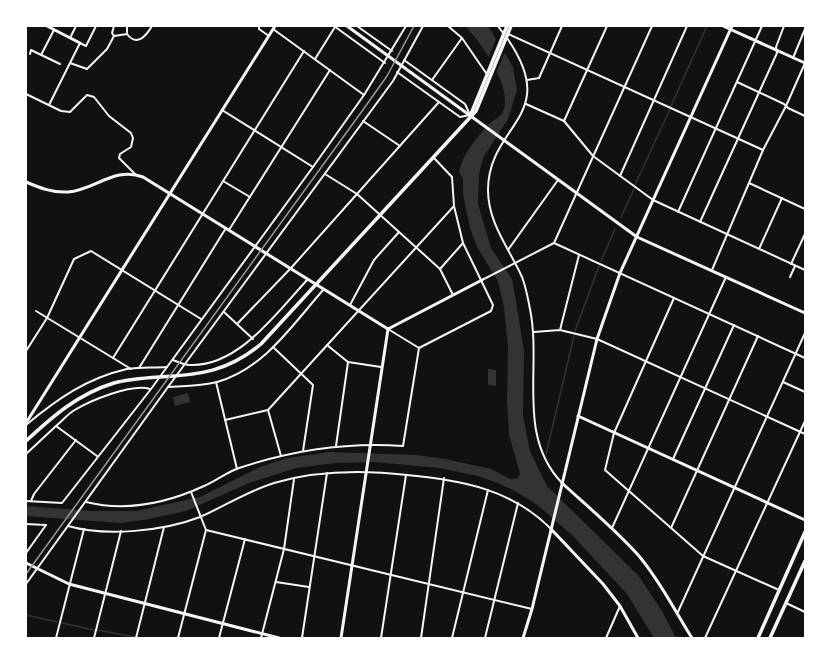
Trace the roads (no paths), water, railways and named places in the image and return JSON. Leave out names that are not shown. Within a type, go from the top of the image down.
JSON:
[{"type":"main road","points":[[26,441],[62,410],[93,391],[126,380],[205,373],[220,369],[249,354],[266,340],[470,115],[476,111],[505,37],[507,26]]},
{"type":"main road","points":[[470,115],[486,73],[511,26]]},
{"type":"main road","points":[[758,638],[805,532]]},
{"type":"main road","points":[[770,638],[805,561]]},
{"type":"street","points":[[47,26],[86,46],[96,26]]},
{"type":"street","points":[[70,38],[76,26]]},
{"type":"street","points":[[70,63],[87,69],[107,49],[114,36],[112,33],[114,26]]},
{"type":"street","points":[[127,26],[127,34],[131,38],[139,40],[144,38],[152,26]]},
{"type":"street","points":[[259,26],[259,29],[269,36]]},
{"type":"street","points":[[315,59],[335,26],[385,63]]},
{"type":"street","points":[[347,26],[637,236],[805,313]]},
{"type":"street","points":[[358,26],[392,51]]},
{"type":"street","points":[[26,501],[62,503],[97,456],[151,390],[313,166],[364,95],[385,63],[406,26]]},
{"type":"street","points":[[26,584],[168,387],[393,81],[423,26]]},
{"type":"street","points":[[448,26],[462,38],[486,73]]},
{"type":"street","points":[[498,26],[521,63],[527,80],[528,91],[526,104],[517,123],[494,160],[488,190],[493,219],[500,237],[508,250],[524,284],[534,332],[533,392],[538,442],[541,453],[552,473],[612,528],[649,569],[692,638]]},
{"type":"street","points":[[527,80],[538,78],[562,26]]},
{"type":"street","points":[[564,121],[608,26]]},
{"type":"street","points":[[388,329],[554,243],[652,26]]},
{"type":"street","points":[[620,176],[687,26]]},
{"type":"street","points":[[712,271],[748,183],[786,106],[805,63],[731,28],[723,26]]},
{"type":"street","points":[[678,212],[762,26]]},
{"type":"street","points":[[700,222],[777,53],[776,47],[784,26]]},
{"type":"street","points":[[26,424],[274,27],[364,95]]},
{"type":"street","points":[[41,55],[52,28]]},
{"type":"street","points":[[523,638],[532,610],[597,339],[620,273],[731,28]]},
{"type":"street","points":[[793,58],[805,29]]},
{"type":"street","points":[[114,36],[127,34]]},
{"type":"street","points":[[505,37],[550,53],[763,150]]},
{"type":"street","points":[[432,80],[462,38]]},
{"type":"street","points":[[49,105],[80,43]]},
{"type":"street","points":[[30,54],[31,50],[60,64]]},
{"type":"street","points":[[112,358],[304,51]]},
{"type":"street","points":[[404,60],[465,104],[470,115]]},
{"type":"street","points":[[139,368],[330,70]]},
{"type":"street","points":[[397,72],[460,117],[470,115]]},
{"type":"street","points":[[737,82],[760,92],[805,116]]},
{"type":"street","points":[[26,94],[61,111],[70,112],[88,95],[94,97],[109,116],[131,133],[133,138],[131,147],[120,154],[119,158],[136,175],[170,193],[419,348]]},
{"type":"street","points":[[237,324],[291,268],[439,102]]},
{"type":"street","points":[[526,104],[564,121],[593,156],[653,200],[805,270]]},
{"type":"street","points":[[222,110],[313,166]]},
{"type":"street","points":[[363,121],[400,146]]},
{"type":"street","points":[[419,348],[492,311],[493,305],[463,243],[454,206],[452,177],[433,157]]},
{"type":"street","points":[[324,174],[357,194],[440,269],[453,295]]},
{"type":"street","points":[[26,182],[48,191],[69,192],[88,187],[105,178],[136,175]]},
{"type":"street","points":[[508,250],[559,179]]},
{"type":"street","points":[[223,181],[250,197]]},
{"type":"street","points":[[748,183],[805,209]]},
{"type":"street","points":[[759,249],[782,198]]},
{"type":"street","points":[[225,420],[268,410],[454,206]]},
{"type":"street","points":[[350,305],[376,257],[399,232]]},
{"type":"street","points":[[791,264],[805,234]]},
{"type":"street","points":[[440,269],[463,243]]},
{"type":"street","points":[[554,243],[805,358]]},
{"type":"street","points":[[26,351],[47,318],[76,257],[94,252],[202,319]]},
{"type":"street","points":[[560,330],[580,255]]},
{"type":"street","points":[[790,277],[795,266]]},
{"type":"street","points":[[612,528],[726,277]]},
{"type":"street","points":[[173,360],[185,364],[198,364],[219,359],[239,350],[253,339],[308,279]]},
{"type":"street","points":[[168,387],[216,382],[243,370],[273,347],[324,289]]},
{"type":"street","points":[[674,298],[614,433],[605,470],[703,556],[778,590]]},
{"type":"street","points":[[36,311],[131,369]]},
{"type":"street","points":[[224,312],[253,339]]},
{"type":"street","points":[[673,459],[734,325]]},
{"type":"street","points":[[341,638],[369,444],[388,329]]},
{"type":"street","points":[[534,332],[560,330],[597,339],[805,434]]},
{"type":"street","points":[[677,614],[805,333]]},
{"type":"street","points":[[670,528],[758,336]]},
{"type":"street","points":[[327,345],[348,362],[381,367]]},
{"type":"street","points":[[273,347],[313,385],[303,451]]},
{"type":"street","points":[[86,502],[102,506],[138,505],[173,498],[191,492],[237,469],[303,451],[369,444],[403,446],[419,348]]},
{"type":"street","points":[[336,447],[348,362]]},
{"type":"street","points":[[26,424],[72,390],[91,380],[131,369],[167,367]]},
{"type":"street","points":[[216,382],[237,469]]},
{"type":"street","points":[[783,382],[805,392]]},
{"type":"street","points":[[26,454],[73,412],[104,397],[127,390],[140,388],[151,390]]},
{"type":"street","points":[[268,410],[281,456]]},
{"type":"street","points":[[578,416],[805,520]]},
{"type":"street","points":[[705,638],[805,421]]},
{"type":"street","points":[[56,426],[97,456]]},
{"type":"street","points":[[32,501],[34,494],[76,440]]},
{"type":"street","points":[[68,526],[84,529],[121,531],[164,527],[200,516],[251,492],[294,478],[327,473],[365,472],[444,478],[488,490],[518,503],[536,516],[551,529],[603,584],[620,606],[638,638]]},
{"type":"street","points":[[302,638],[327,473]]},
{"type":"street","points":[[381,638],[406,475]]},
{"type":"street","points":[[261,638],[284,549],[294,478]]},
{"type":"street","points":[[420,638],[444,478]]},
{"type":"street","points":[[452,638],[488,490]]},
{"type":"street","points":[[178,638],[206,530],[191,492]]},
{"type":"street","points":[[485,638],[518,503]]},
{"type":"street","points":[[26,524],[46,525],[26,553]]},
{"type":"street","points":[[136,638],[164,527]]},
{"type":"street","points":[[56,638],[84,529]]},
{"type":"street","points":[[206,530],[532,610]]},
{"type":"street","points":[[94,638],[121,531]]},
{"type":"street","points":[[220,638],[245,539]]},
{"type":"street","points":[[26,563],[69,584],[279,638]]},
{"type":"street","points":[[276,582],[309,587]]},
{"type":"street","points":[[786,603],[805,612]]},
{"type":"street","points":[[606,638],[620,606]]},
{"type":"waterway","points":[[671,106],[707,26]]},
{"type":"waterway","points":[[635,185],[670,109]]},
{"type":"waterway","points":[[621,217],[634,189]]},
{"type":"waterway","points":[[601,261],[615,229]]},
{"type":"waterway","points":[[575,331],[599,266]]},
{"type":"waterway","points":[[546,454],[574,336]]},
{"type":"waterway","points":[[26,615],[57,622]]},
{"type":"waterway","points":[[62,623],[94,630]]},
{"type":"waterway","points":[[97,630],[135,637]]},
{"type":"railway","points":[[26,574],[387,76],[414,26]]}]
